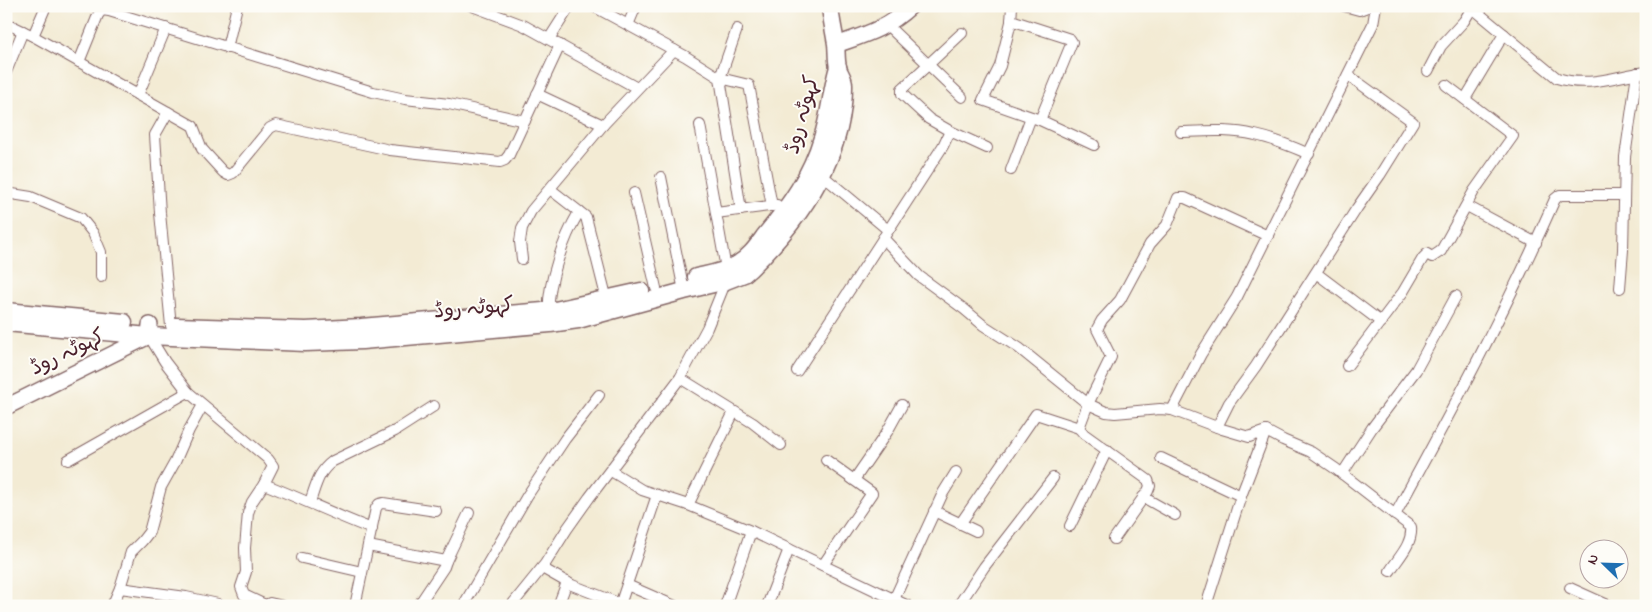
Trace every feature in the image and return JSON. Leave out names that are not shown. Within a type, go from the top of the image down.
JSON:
[{"type":"main road","points":[[830,6],[838,67]]},
{"type":"main road","points":[[836,46],[880,30],[911,6]]},
{"type":"main road","name":"کہوٹہ روڈ","points":[[6,407],[150,330],[171,326],[306,330],[549,317],[578,320],[683,286],[726,275],[744,274],[759,261],[804,207],[822,175],[835,141],[840,118],[845,82],[838,67]]},
{"type":"main road","name":"کہوٹہ روڈ","points":[[726,275],[752,252],[790,203],[810,170],[827,120],[838,67]]},
{"type":"main road","name":"کہوٹہ روڈ","points":[[150,330],[305,343],[362,341],[454,331],[549,317],[656,288],[683,286]]},
{"type":"main road","points":[[6,311],[150,330]]},
{"type":"main road","points":[[6,323],[150,330]]},
{"type":"street","points":[[33,36],[46,6]]},
{"type":"street","points":[[227,48],[237,6]]},
{"type":"street","points":[[472,6],[510,19],[637,88]]},
{"type":"street","points":[[549,39],[570,6]]},
{"type":"street","points":[[593,6],[674,50],[720,78],[749,85],[772,206]]},
{"type":"street","points":[[628,25],[636,6]]},
{"type":"street","points":[[1012,6],[1011,20],[1000,66],[984,100],[1036,118],[1094,144]]},
{"type":"street","points":[[1344,6],[1359,10],[1370,6]]},
{"type":"street","points":[[1172,410],[1201,354],[1237,297],[1268,236],[1373,24],[1376,6]]},
{"type":"street","points":[[1428,71],[1441,46],[1464,20],[1471,7],[1557,78],[1569,82],[1599,81],[1641,73],[1625,156],[1623,250],[1620,288]]},
{"type":"street","points":[[80,62],[98,15],[102,10],[372,92],[405,99],[448,104],[525,121]]},
{"type":"street","points":[[1011,20],[1070,39],[1072,42],[1011,170]]},
{"type":"street","points":[[6,25],[10,25],[33,36],[193,126],[202,149],[228,175],[233,173],[270,128],[276,126],[390,150],[500,162],[509,155],[560,45]]},
{"type":"street","points":[[887,26],[962,97]]},
{"type":"street","points":[[138,95],[166,28]]},
{"type":"street","points":[[737,28],[720,78],[741,210]]},
{"type":"street","points":[[6,72],[23,31]]},
{"type":"street","points":[[962,33],[902,89],[902,94],[929,118],[950,131],[987,148]]},
{"type":"street","points":[[1466,100],[1504,34]]},
{"type":"street","points":[[522,259],[520,242],[522,228],[531,211],[603,125],[674,50]]},
{"type":"street","points":[[1217,427],[1229,404],[1256,366],[1413,122],[1348,75]]},
{"type":"street","points":[[1347,366],[1403,292],[1423,258],[1427,254],[1432,257],[1441,251],[1474,191],[1513,136],[1446,85]]},
{"type":"street","points":[[537,94],[603,125]]},
{"type":"street","points":[[168,112],[156,135],[160,213],[171,326]]},
{"type":"street","points":[[511,606],[542,568],[567,529],[680,378],[707,328],[726,275],[700,125]]},
{"type":"street","points":[[797,371],[950,131]]},
{"type":"street","points":[[1181,132],[1219,131],[1253,134],[1280,142],[1309,154]]},
{"type":"street","points":[[822,175],[885,234],[919,276],[983,325],[1018,348],[1088,404],[1106,412],[1115,413],[1160,409],[1172,410],[1249,437],[1266,430]]},
{"type":"street","points":[[661,177],[683,286]]},
{"type":"street","points":[[550,188],[586,217],[607,300]]},
{"type":"street","points":[[634,192],[656,288]]},
{"type":"street","points":[[6,193],[31,198],[81,218],[93,233],[101,252],[101,278]]},
{"type":"street","points":[[1394,515],[1485,349],[1555,200],[1560,195],[1624,195]]},
{"type":"street","points":[[1079,428],[1088,404],[1111,357],[1097,329],[1102,320],[1120,300],[1150,244],[1166,224],[1178,198],[1185,198],[1268,236]]},
{"type":"street","points":[[716,214],[790,203]]},
{"type":"street","points":[[1467,206],[1536,243]]},
{"type":"street","points":[[549,317],[551,288],[558,258],[573,221],[579,212]]},
{"type":"street","points":[[1316,274],[1381,322]]},
{"type":"street","points":[[1342,474],[1372,428],[1416,370],[1456,296]]},
{"type":"street","points":[[150,330],[165,362],[188,392],[268,459],[273,466],[252,502],[248,513],[246,572],[241,587],[244,595],[265,606],[270,603],[284,606]]},
{"type":"street","points":[[680,378],[753,423],[781,444]]},
{"type":"street","points":[[68,460],[188,392]]},
{"type":"street","points":[[463,606],[527,496],[564,439],[599,395]]},
{"type":"street","points":[[112,606],[120,588],[131,552],[149,532],[161,487],[203,404]]},
{"type":"street","points":[[854,480],[887,432],[902,405]]},
{"type":"street","points":[[310,502],[320,472],[326,466],[395,431],[434,406]]},
{"type":"street","points":[[688,505],[734,412]]},
{"type":"street","points":[[960,524],[1036,414],[1079,428],[1084,434],[1148,480],[1150,486],[1114,539]]},
{"type":"street","points":[[1266,430],[1283,440],[1311,452],[1411,528],[1412,535],[1408,544],[1390,571]]},
{"type":"street","points":[[1206,606],[1241,496],[1266,430]]},
{"type":"street","points":[[1070,526],[1107,450]]},
{"type":"street","points":[[1162,458],[1241,496]]},
{"type":"street","points":[[823,565],[872,493],[826,460]]},
{"type":"street","points":[[611,471],[642,490],[688,505],[751,530],[893,602],[908,606]]},
{"type":"street","points":[[893,602],[942,493],[956,472]]},
{"type":"street","points":[[958,606],[984,567],[1053,478]]},
{"type":"street","points":[[264,484],[372,529]]},
{"type":"street","points":[[542,568],[609,603],[621,602],[657,495]]},
{"type":"street","points":[[1143,497],[1175,516]]},
{"type":"street","points":[[354,606],[378,504],[383,503],[436,511]]},
{"type":"street","points":[[934,511],[976,532]]},
{"type":"street","points":[[418,606],[444,567],[469,514]]},
{"type":"street","points":[[725,606],[751,530]]},
{"type":"street","points":[[368,546],[446,561]]},
{"type":"street","points":[[767,606],[789,549]]},
{"type":"street","points":[[302,558],[362,572]]},
{"type":"street","points":[[558,606],[567,582]]},
{"type":"street","points":[[627,585],[675,606]]},
{"type":"street","points":[[120,588],[186,596],[218,604]]},
{"type":"street","points":[[1570,588],[1610,606]]}]
